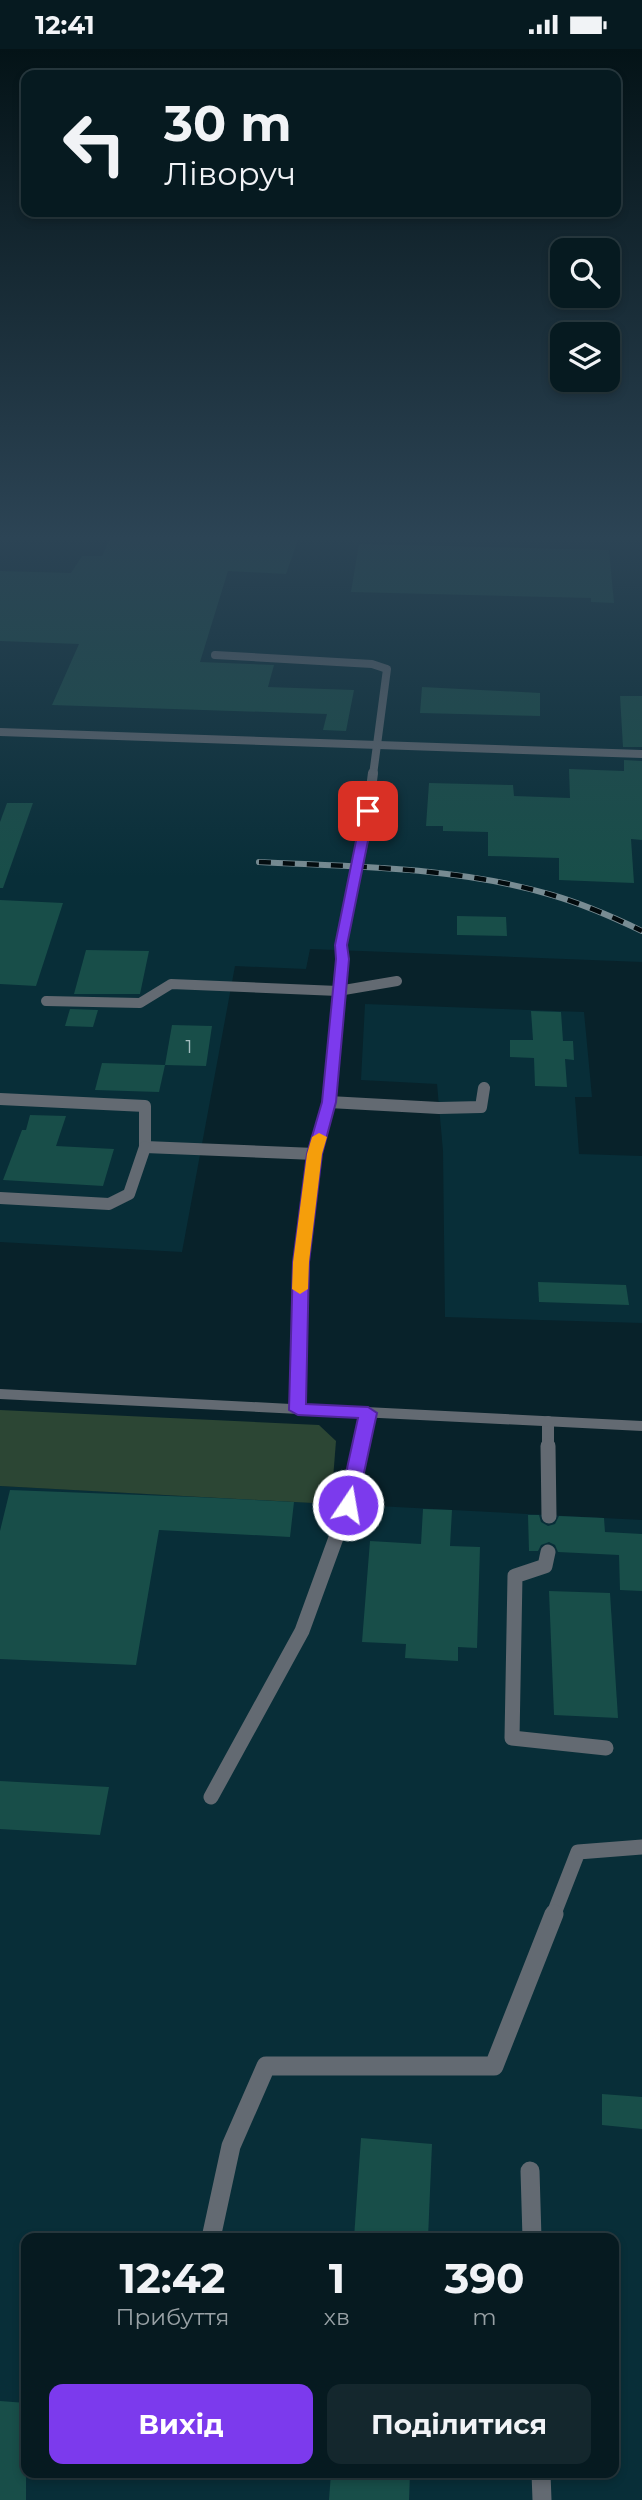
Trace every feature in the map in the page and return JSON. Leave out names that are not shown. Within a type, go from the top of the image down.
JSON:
[{"type":"street","points":[[298,1410],[301,1262],[314,1154],[329,1102],[342,959]]},
{"type":"street","points":[[0,1394],[642,1426]]},
{"type":"lane","points":[[215,655],[372,664],[387,669],[365,834],[341,945],[342,959]]},
{"type":"lane","points":[[0,731],[642,754]]},
{"type":"lane","points":[[46,1001],[140,1003],[171,985],[338,991],[397,981]]},
{"type":"lane","points":[[329,1102],[439,1108],[481,1107],[484,1088]]},
{"type":"lane","points":[[0,1099],[145,1106],[145,1147],[129,1194],[109,1204],[0,1198]]},
{"type":"lane","points":[[145,1147],[314,1154]]},
{"type":"lane","points":[[211,1797],[302,1631],[348,1505],[368,1413]]},
{"type":"lane","points":[[548,1422],[548,1516]]},
{"type":"lane","points":[[548,1552],[545,1566],[515,1576],[512,1738],[606,1748]]},
{"type":"lane","points":[[212,2233],[231,2146],[265,2066],[494,2066],[578,1852],[642,1847]]},
{"type":"lane","points":[[530,2171],[533,2233]]},
{"type":"lane","points":[[541,2478],[542,2500]]},
{"type":"shaded area","points":[[0,648],[642,648],[642,962],[310,949],[306,969],[235,966],[182,1252],[0,1242]]},
{"type":"shaded area","points":[[365,1004],[584,1012],[592,1097],[575,1097],[579,1154],[642,1156],[642,1323],[445,1317],[443,1151],[437,1084],[361,1080]]},
{"type":"shaded area","points":[[0,1486],[642,1520],[642,2500],[0,2500]]},
{"type":"green space","points":[[0,1410],[319,1425],[336,1441],[331,1504],[0,1486]]},
{"type":"building","points":[[77,648],[204,648],[200,662],[274,665],[268,687],[354,690],[346,731],[323,730],[327,714],[52,705]]},
{"type":"building","points":[[422,687],[540,693],[540,716],[420,713]]},
{"type":"building","points":[[620,696],[642,696],[642,747],[623,747]]},
{"type":"building","points":[[624,760],[642,761],[642,840],[631,839],[634,883],[559,880],[559,858],[488,856],[488,832],[443,831],[443,826],[426,826],[429,783],[513,785],[514,796],[570,798],[569,769],[624,771]]},
{"type":"building","points":[[7,803],[33,803],[3,888],[0,888],[0,822]]},
{"type":"building","points":[[0,900],[63,903],[36,986],[0,984]]},
{"type":"building","points":[[457,916],[506,917],[507,936],[457,935]]},
{"type":"building","points":[[86,950],[149,951],[140,994],[74,994]]},
{"type":"building","points":[[70,1009],[98,1010],[93,1027],[65,1026]]},
{"type":"building","points":[[531,1011],[561,1012],[563,1041],[573,1041],[574,1060],[565,1059],[567,1087],[535,1086],[534,1058],[510,1057],[510,1040],[533,1040]]},
{"type":"building","points":[[172,1025],[212,1026],[206,1066],[165,1065]]},
{"type":"building","points":[[102,1063],[165,1065],[159,1092],[95,1090]]},
{"type":"building","points":[[30,1115],[66,1116],[56,1146],[114,1149],[103,1186],[3,1180]]},
{"type":"building","points":[[538,1282],[626,1285],[629,1305],[539,1302]]},
{"type":"building","points":[[10,1490],[294,1502],[290,1537],[159,1530],[136,1665],[0,1659],[0,1531]]},
{"type":"building","points":[[423,1509],[452,1510],[450,1546],[480,1547],[477,1648],[458,1647],[458,1661],[405,1658],[406,1644],[362,1642],[370,1541],[421,1544]]},
{"type":"building","points":[[528,1515],[539,1515],[541,1522],[548,1526],[555,1524],[559,1516],[604,1518],[605,1532],[642,1534],[642,1591],[620,1590],[619,1555],[558,1552],[555,1545],[549,1542],[541,1545],[538,1551],[529,1551]]},
{"type":"building","points":[[549,1591],[610,1593],[618,1718],[554,1715]]},
{"type":"building","points":[[0,1781],[109,1787],[100,1835],[0,1829]]},
{"type":"building","points":[[602,2094],[642,2097],[642,2129],[602,2125]]},
{"type":"building","points":[[361,2138],[432,2144],[428,2233],[354,2233]]},
{"type":"building","points":[[0,2401],[21,2403],[21,2478],[26,2478],[26,2500],[0,2500]]},
{"type":"building","points":[[331,2478],[410,2478],[409,2500],[329,2500]]},
{"type":"railway","points":[[259,862],[370,867],[480,879],[564,899],[642,931]]},
{"type":"slow traffic","points":[[300,1289],[314,1154],[319,1137]]},
{"type":"route","points":[[348,1505],[368,1413],[298,1410],[301,1262],[314,1154],[329,1102],[341,945],[368,811]]}]
